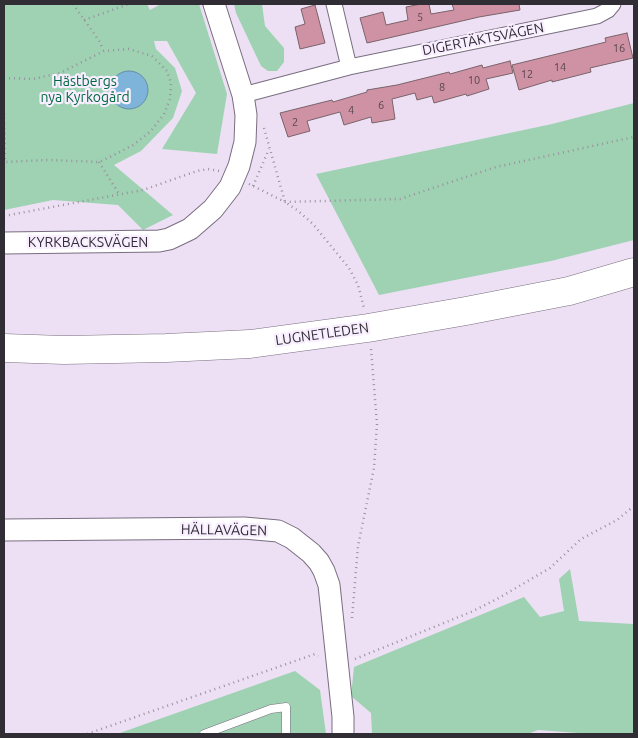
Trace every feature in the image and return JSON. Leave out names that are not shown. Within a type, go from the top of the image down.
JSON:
[{"type":"highway","name":"LUGNETLEDEN","points":[[4,348],[64,350],[166,348],[268,341],[368,328],[466,311],[569,291],[634,272]]},
{"type":"street","name":"KYRKBACKSVÄGEN","points":[[4,242],[147,242],[169,239],[190,229],[203,219],[222,198],[244,182],[239,166],[245,142],[248,94],[214,4]]},
{"type":"street","points":[[334,4],[349,67]]},
{"type":"street","name":"DIGERTÄKTSVÄGEN","points":[[248,94],[349,67],[597,16],[614,4]]},
{"type":"street","name":"HÄLLAVÄGEN","points":[[4,530],[244,528],[278,532],[292,538],[319,562],[329,585],[343,717],[343,734]]},
{"type":"lane","points":[[204,734],[271,709],[286,707],[286,734]]},
{"type":"path","points":[[72,4],[100,42],[104,51]]},
{"type":"path","points":[[84,20],[129,4]]},
{"type":"path","points":[[4,78],[33,79],[60,72],[104,51],[129,49],[152,56],[167,71],[171,83],[170,99],[164,114],[150,131],[133,145],[98,162],[49,160],[4,162],[4,113]]},
{"type":"path","points":[[248,94],[270,148],[285,202]]},
{"type":"path","points":[[285,202],[400,199],[496,166],[634,137]]},
{"type":"path","points":[[244,182],[270,148]]},
{"type":"path","points":[[98,162],[120,195]]},
{"type":"path","points":[[4,216],[120,195],[143,190],[190,173],[208,169],[218,170],[285,202],[313,224],[349,268],[358,285],[365,312]]},
{"type":"path","points":[[352,620],[355,568],[374,468],[377,424],[371,344]]},
{"type":"path","points":[[353,652],[354,660],[480,608],[550,568],[581,540],[617,520],[634,506]]},
{"type":"path","points":[[87,734],[315,654],[322,658]]},
{"type":"green space","name":"Hästbergs nya Kyrkogård","points":[[4,4],[147,4],[150,10],[161,4],[199,4],[227,94],[217,154],[162,149],[196,93],[167,41],[154,41],[156,49],[175,68],[182,91],[173,118],[141,151],[114,165],[173,215],[143,230],[118,205],[53,200],[4,210]]},
{"type":"green space","points":[[234,4],[262,4],[265,26],[284,48],[284,62],[277,71],[268,71],[261,66],[236,13]]},
{"type":"green space","points":[[634,103],[634,240],[551,261],[379,295],[316,174],[552,124]]},
{"type":"green space","points":[[570,569],[579,621],[634,624],[634,734],[592,734],[538,730],[528,734],[372,734],[371,713],[351,696],[354,667],[524,597],[540,617],[564,611],[559,579]]},
{"type":"green space","points":[[295,671],[320,690],[326,734],[117,734]]},
{"type":"water","points":[[129,71],[143,76],[148,90],[143,104],[129,109],[115,104],[110,90],[115,76]]},
{"type":"building","points":[[429,4],[431,14],[454,10],[452,4],[519,4],[520,10],[479,17],[367,43],[360,18],[383,12],[386,25],[408,20],[406,7]]},
{"type":"building","points":[[315,5],[325,43],[300,49],[295,27],[305,24],[301,9]]},
{"type":"building","points":[[627,33],[633,58],[590,68],[591,72],[552,82],[552,80],[519,90],[512,65],[606,42],[605,38]]},
{"type":"building","points":[[510,61],[513,73],[486,79],[489,89],[434,103],[432,96],[417,100],[415,93],[392,99],[395,119],[372,123],[371,117],[344,125],[340,112],[307,121],[310,131],[288,137],[280,113],[332,100],[333,102],[367,92],[367,90],[397,85],[449,72],[450,74],[482,65],[483,68]]}]
